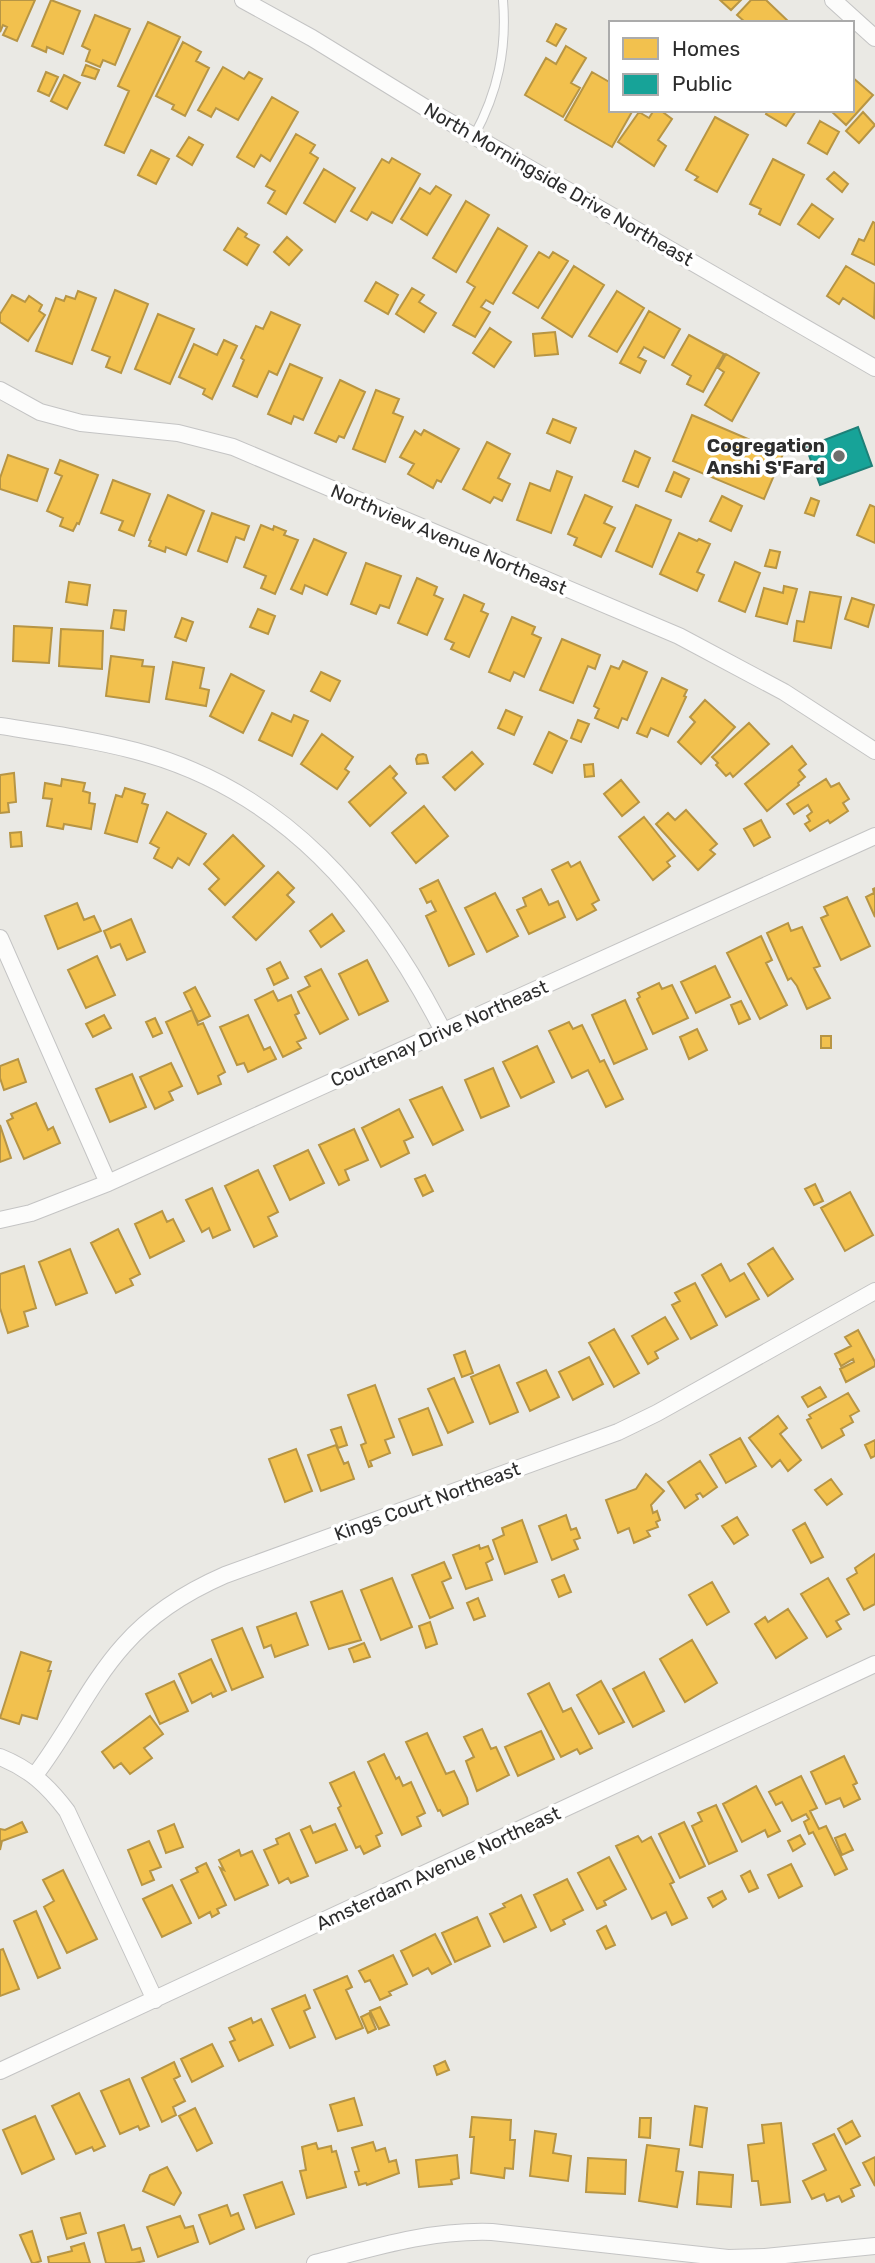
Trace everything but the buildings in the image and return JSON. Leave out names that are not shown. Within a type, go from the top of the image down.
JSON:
[{"type":"street","name":"North Morningside Drive Northeast","points":[[243,0],[875,368]]},
{"type":"street","points":[[833,0],[875,38]]},
{"type":"street","name":"Northview Avenue Northeast","points":[[0,390],[40,412],[81,424],[178,433],[245,453],[679,636],[784,692],[875,751]]},
{"type":"street","points":[[0,726],[101,743],[149,755],[234,791],[265,811],[295,833],[349,885],[385,933],[426,998],[443,1031]]},
{"type":"street","name":"Courtenay Drive Northeast","points":[[0,1220],[44,1208],[108,1183],[875,836]]},
{"type":"street","points":[[0,938],[108,1183]]},
{"type":"street","name":"Kings Court Northeast","points":[[34,1775],[123,1646],[154,1616],[190,1591],[225,1574],[618,1432],[657,1413],[875,1291]]},
{"type":"street","name":"Amsterdam Avenue Northeast","points":[[0,2071],[875,1664]]},
{"type":"street","points":[[0,1757],[34,1775],[51,1790],[66,1811],[155,2000]]},
{"type":"street","points":[[315,2263],[400,2240],[463,2231],[728,2258],[875,2246]]},
{"type":"lane","points":[[474,136],[487,113],[497,85],[506,29],[503,0]]},
{"type":"place","name":"Cogregation Anshi S'Fard","points":[[839,456]]}]
